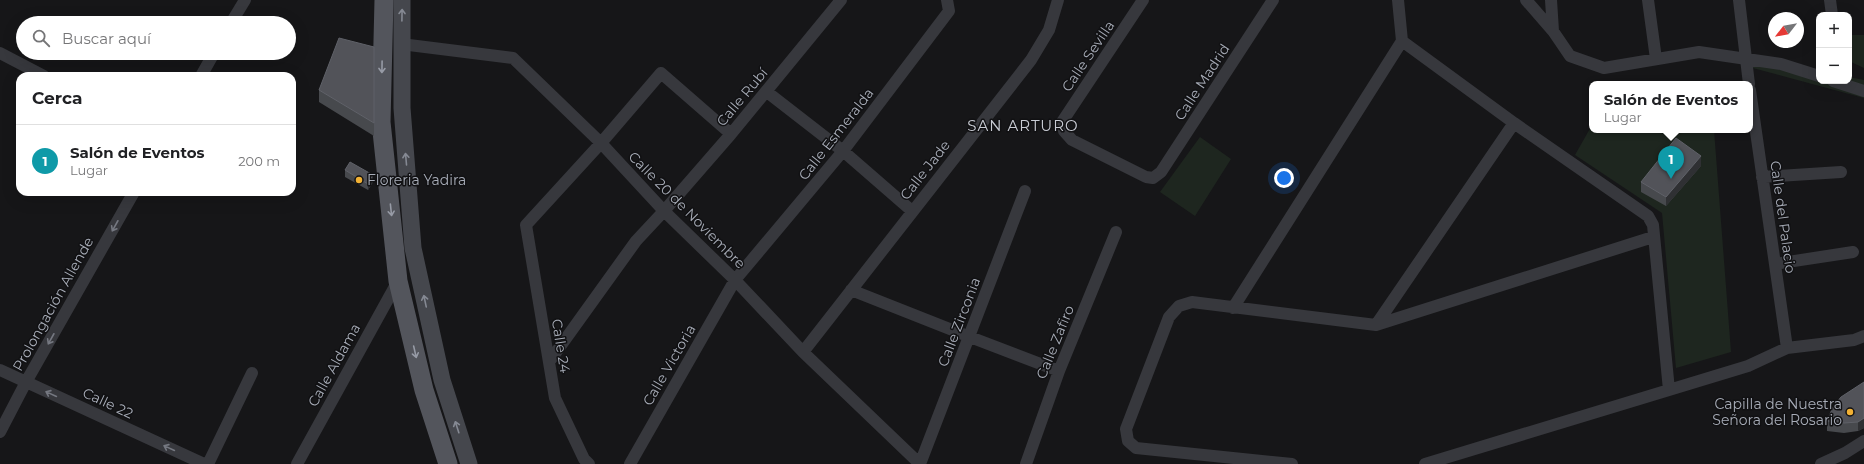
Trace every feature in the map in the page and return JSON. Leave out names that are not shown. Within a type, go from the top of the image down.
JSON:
[{"type":"main road","points":[[384,0],[381,122],[398,281],[424,390],[448,464]]},
{"type":"main road","points":[[402,0],[402,108],[413,248],[442,380],[469,464]]},
{"type":"street","points":[[235,16],[244,0]]},
{"type":"street","name":"Calle Rubí","points":[[549,362],[636,241],[664,211],[767,92],[841,0]]},
{"type":"street","name":"Calle Esmeralda","points":[[735,280],[843,151],[949,11],[947,0]]},
{"type":"street","name":"Calle Jade","points":[[803,352],[1031,60],[1049,30],[1058,0]]},
{"type":"street","name":"Calle Sevilla","points":[[1143,0],[1062,122],[1064,131],[1072,140],[1146,177],[1153,178]]},
{"type":"street","name":"Calle Madrid","points":[[1153,178],[1161,172],[1272,0]]},
{"type":"street","points":[[1233,308],[1402,42],[1398,0]]},
{"type":"street","points":[[1526,0],[1553,31],[1570,56],[1604,68],[1699,52],[1781,64],[1816,75]]},
{"type":"street","points":[[1551,0],[1553,31]]},
{"type":"street","points":[[1648,0],[1656,59]]},
{"type":"street","points":[[1739,0],[1749,81]]},
{"type":"street","points":[[1830,0],[1832,12]]},
{"type":"street","points":[[1402,42],[1514,123],[1648,216],[1653,226],[1670,390]]},
{"type":"street","name":"Calle 20 de Noviembre","points":[[401,44],[513,58],[601,143],[664,211],[735,280],[803,352],[920,464]]},
{"type":"street","points":[[0,53],[36,72]]},
{"type":"street","points":[[202,72],[210,60]]},
{"type":"street","points":[[601,143],[661,73],[731,134]]},
{"type":"street","points":[[1843,84],[1864,91]]},
{"type":"street","points":[[767,92],[843,151],[912,211]]},
{"type":"street","name":"Calle del Palacio","points":[[1753,112],[1787,348]]},
{"type":"street","points":[[1376,325],[1514,123]]},
{"type":"street","name":"Calle 24","points":[[589,464],[584,459],[555,398],[526,225],[601,143]]},
{"type":"street","points":[[1762,177],[1841,172]]},
{"type":"street","name":"Calle Zirconia","points":[[920,464],[1025,191]]},
{"type":"street","name":"Prolongación Allende","points":[[0,432],[26,382],[132,196]]},
{"type":"street","name":"Calle Zafiro","points":[[1026,464],[1059,371],[1116,232]]},
{"type":"street","points":[[1292,464],[1136,448],[1128,441],[1126,429],[1169,317],[1179,306],[1192,302],[1376,325],[1654,238]]},
{"type":"street","points":[[1775,264],[1853,252]]},
{"type":"street","name":"Calle Victoria","points":[[630,464],[735,280]]},
{"type":"street","name":"Calle Aldama","points":[[297,464],[398,281]]},
{"type":"street","points":[[852,290],[1059,371]]},
{"type":"street","points":[[1425,464],[1748,366],[1787,348],[1854,340],[1864,336]]},
{"type":"street","name":"Calle 22","points":[[0,370],[204,464]]},
{"type":"street","points":[[208,464],[252,373]]},
{"type":"street","points":[[1821,464],[1845,453],[1864,441]]},
{"type":"shaded area","points":[[1852,35],[1864,35],[1864,68],[1852,62]]},
{"type":"shaded area","points":[[1749,54],[1816,69],[1816,84],[1852,84],[1852,78],[1864,80],[1864,98],[1749,67]]},
{"type":"shaded area","points":[[1589,130],[1589,133],[1714,133],[1731,352],[1676,368],[1662,213],[1575,155]]},
{"type":"shaded area","points":[[1200,137],[1231,159],[1195,216],[1160,192]]},
{"type":"building","points":[[339,38],[374,47],[374,123],[319,90]]},
{"type":"building","points":[[1676,138],[1701,156],[1666,197],[1641,182]]},
{"type":"building","points":[[350,162],[373,175],[368,184],[345,170]]},
{"type":"building","name":"Capilla de Nuestra Señora del Rosario","points":[[1864,382],[1864,418],[1858,422],[1844,423],[1827,421],[1833,407],[1841,397]]},
{"type":"place","name":"Salón de Eventos","points":[[1671,179]]},
{"type":"place","name":"Floreria Yadira","points":[[359,180]]},
{"type":"place","name":"Capilla de Nuestra Señora del Rosario","points":[[1850,412]]},
{"type":"district","name":"SAN ARTURO","points":[[1023,126]]}]
